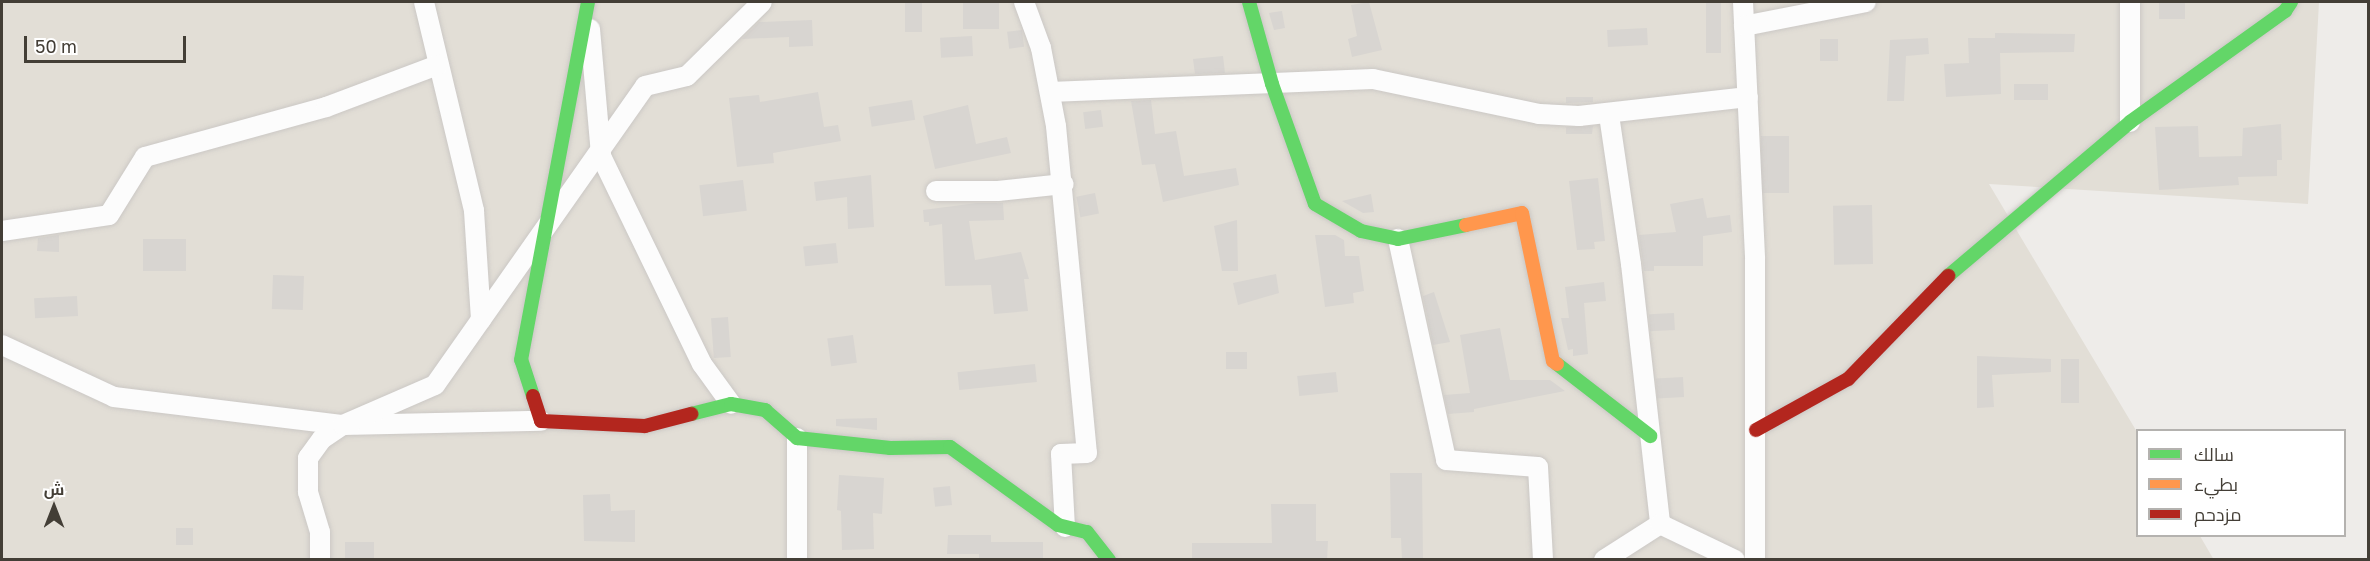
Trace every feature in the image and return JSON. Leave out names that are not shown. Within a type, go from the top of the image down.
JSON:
[{"type":"street","points":[[424,2],[474,211],[482,320]]},
{"type":"street","points":[[588,2],[600,151],[702,364],[731,404]]},
{"type":"street","points":[[541,421],[521,360],[542,233],[588,2]]},
{"type":"street","points":[[321,560],[321,532],[308,492],[308,458],[322,439],[343,425],[435,385],[645,86],[687,76],[762,2]]},
{"type":"street","points":[[1024,2],[1041,48],[1064,184],[1087,453],[1061,454],[1065,527]]},
{"type":"street","points":[[1249,2],[1272,84],[1315,204],[1361,231],[1398,239],[1522,213],[1553,361],[1650,436]]},
{"type":"street","points":[[1743,2],[1755,259],[1755,560]]},
{"type":"street","points":[[1744,26],[1866,2]]},
{"type":"street","points":[[2130,2],[2130,122]]},
{"type":"street","points":[[1756,430],[1848,379],[1966,257],[2130,122],[2285,11],[2291,2]]},
{"type":"street","points":[[2,231],[109,215],[145,157],[326,107],[438,65]]},
{"type":"street","points":[[1050,92],[1373,79],[1539,114],[1609,115],[1748,97]]},
{"type":"street","points":[[1609,115],[1631,264],[1660,524]]},
{"type":"street","points":[[936,191],[998,191],[1064,184]]},
{"type":"street","points":[[1398,239],[1446,460],[1538,466],[1543,560]]},
{"type":"street","points":[[2,345],[114,397],[343,425],[541,421],[645,426],[731,404],[765,410],[797,438],[890,448],[950,447],[1065,527],[1087,532],[1109,560]]},
{"type":"street","points":[[797,438],[797,560]]},
{"type":"street","points":[[1604,560],[1660,524]]},
{"type":"street","points":[[1660,524],[1735,560]]},
{"type":"shaded area","points":[[2,2],[2319,2],[2308,204],[1989,184],[2136,430],[2136,537],[2201,537],[2214,560],[2,559]]},
{"type":"building","points":[[905,2],[922,2],[922,32],[905,32]]},
{"type":"building","points":[[963,2],[999,2],[999,29],[963,29]]},
{"type":"building","points":[[1369,2],[1382,50],[1352,57],[1348,39],[1357,36],[1351,5]]},
{"type":"building","points":[[1706,2],[1721,2],[1721,53],[1706,53]]},
{"type":"building","points":[[2159,2],[2185,2],[2185,19],[2159,19]]},
{"type":"building","points":[[1282,11],[1285,28],[1274,30],[1269,13]]},
{"type":"building","points":[[812,20],[813,46],[789,47],[789,37],[742,39],[759,22]]},
{"type":"building","points":[[1647,28],[1648,45],[1608,47],[1607,30]]},
{"type":"building","points":[[1022,30],[1024,47],[1009,49],[1007,32]]},
{"type":"building","points":[[1995,33],[2075,34],[2074,52],[2000,53],[2001,94],[1946,97],[1944,64],[1969,63],[1968,38],[1995,38]]},
{"type":"building","points":[[972,36],[973,56],[941,58],[940,38]]},
{"type":"building","points":[[1928,38],[1929,54],[1906,56],[1904,101],[1887,101],[1890,40]]},
{"type":"building","points":[[1820,39],[1838,39],[1838,61],[1820,61]]},
{"type":"building","points":[[1223,56],[1225,73],[1195,74],[1193,59]]},
{"type":"building","points":[[2014,84],[2048,84],[2048,100],[2014,100]]},
{"type":"building","points":[[818,92],[824,127],[838,125],[841,141],[773,153],[774,163],[737,167],[729,98],[759,95],[760,102]]},
{"type":"building","points":[[1566,97],[1593,97],[1593,102],[1566,103]]},
{"type":"building","points":[[912,100],[915,120],[872,127],[869,107]]},
{"type":"building","points":[[1151,100],[1155,134],[1176,131],[1184,176],[1236,168],[1239,185],[1163,202],[1155,164],[1142,165],[1131,101]]},
{"type":"building","points":[[968,105],[976,144],[1007,137],[1011,153],[935,169],[923,116]]},
{"type":"building","points":[[1101,110],[1103,127],[1085,129],[1083,112]]},
{"type":"building","points":[[2281,124],[2282,160],[2277,160],[2277,176],[2238,177],[2239,185],[2159,190],[2155,127],[2198,126],[2199,157],[2242,156],[2243,128]]},
{"type":"building","points":[[1593,126],[1592,134],[1566,134],[1566,127]]},
{"type":"building","points":[[1761,136],[1789,136],[1789,193],[1761,193]]},
{"type":"building","points":[[871,175],[874,227],[848,229],[847,197],[816,201],[814,182]]},
{"type":"building","points":[[1598,178],[1605,241],[1594,242],[1595,249],[1577,250],[1569,181]]},
{"type":"building","points":[[743,180],[747,211],[703,216],[699,185]]},
{"type":"building","points":[[1095,193],[1099,214],[1080,217],[1076,197]]},
{"type":"building","points":[[1371,194],[1374,212],[1363,213],[1342,201]]},
{"type":"building","points":[[1703,198],[1707,218],[1730,215],[1732,232],[1703,236],[1703,266],[1654,266],[1654,271],[1644,271],[1639,235],[1676,232],[1670,204]]},
{"type":"building","points":[[977,203],[1003,203],[1004,220],[969,221],[975,260],[1021,252],[1029,279],[1024,279],[1028,311],[994,314],[991,285],[945,286],[942,224],[929,226],[929,222],[924,222],[923,210]]},
{"type":"building","points":[[1872,205],[1873,264],[1834,265],[1833,206]]},
{"type":"building","points":[[1237,220],[1238,271],[1222,271],[1214,226]]},
{"type":"building","points":[[59,235],[59,252],[37,251],[38,238]]},
{"type":"building","points":[[1315,235],[1335,235],[1344,240],[1345,256],[1359,256],[1364,291],[1353,293],[1354,303],[1325,307]]},
{"type":"building","points":[[143,239],[186,239],[186,271],[143,271]]},
{"type":"building","points":[[836,243],[838,263],[805,266],[803,246]]},
{"type":"building","points":[[1276,274],[1279,293],[1238,305],[1233,283]]},
{"type":"building","points":[[273,275],[304,276],[303,310],[272,309]]},
{"type":"building","points":[[1604,282],[1606,301],[1584,303],[1588,354],[1573,356],[1573,349],[1568,350],[1561,318],[1569,318],[1565,287]]},
{"type":"building","points":[[1434,292],[1450,342],[1433,345],[1423,296]]},
{"type":"building","points":[[77,296],[78,316],[35,318],[34,298]]},
{"type":"building","points":[[1674,313],[1675,330],[1650,331],[1649,314]]},
{"type":"building","points":[[728,317],[731,357],[714,358],[711,318]]},
{"type":"building","points":[[1500,328],[1510,380],[1550,380],[1565,391],[1474,409],[1474,412],[1448,414],[1444,395],[1470,393],[1460,335]]},
{"type":"building","points":[[853,335],[857,363],[831,366],[827,339]]},
{"type":"building","points":[[1226,352],[1247,352],[1247,369],[1226,369]]},
{"type":"building","points":[[1977,356],[2051,359],[2051,372],[1992,375],[1994,407],[1977,408]]},
{"type":"building","points":[[2061,359],[2079,359],[2079,403],[2061,403]]},
{"type":"building","points":[[1035,364],[1037,382],[959,390],[957,372]]},
{"type":"building","points":[[1336,372],[1338,392],[1299,396],[1297,376]]},
{"type":"building","points":[[1683,377],[1684,397],[1657,398],[1656,378]]},
{"type":"building","points":[[877,418],[877,430],[836,426],[836,419]]},
{"type":"building","points":[[1390,473],[1422,473],[1423,560],[1402,560],[1401,538],[1391,538]]},
{"type":"building","points":[[839,475],[884,478],[882,514],[873,513],[874,549],[842,550],[841,511],[837,510]]},
{"type":"building","points":[[950,486],[952,505],[935,507],[933,488]]},
{"type":"building","points":[[610,494],[611,511],[635,510],[635,542],[584,541],[583,495]]},
{"type":"building","points":[[1271,504],[1316,504],[1316,541],[1328,541],[1327,560],[1192,560],[1192,543],[1272,543]]},
{"type":"building","points":[[176,528],[193,528],[193,545],[176,545]]},
{"type":"building","points":[[948,535],[991,535],[991,542],[1043,542],[1043,560],[979,560],[979,554],[947,554]]},
{"type":"building","points":[[345,542],[374,542],[374,560],[345,560]]},
{"type":"traffic: fast","points":[[533,396],[521,360],[588,2]]},
{"type":"traffic: fast","points":[[1249,2],[1272,84],[1315,204],[1361,231],[1398,239],[1466,225]]},
{"type":"traffic: fast","points":[[1948,276],[2130,122],[2285,11],[2291,2]]},
{"type":"traffic: fast","points":[[1557,364],[1650,436]]},
{"type":"traffic: fast","points":[[691,414],[731,404],[765,410],[797,438],[890,448],[950,447],[1058,525],[1087,532],[1109,560]]},
{"type":"traffic: slow","points":[[1466,225],[1522,213],[1553,361],[1557,364]]},
{"type":"traffic: jam","points":[[1756,430],[1848,379],[1948,276]]},
{"type":"traffic: jam","points":[[533,396],[541,421],[645,426],[691,414]]}]
